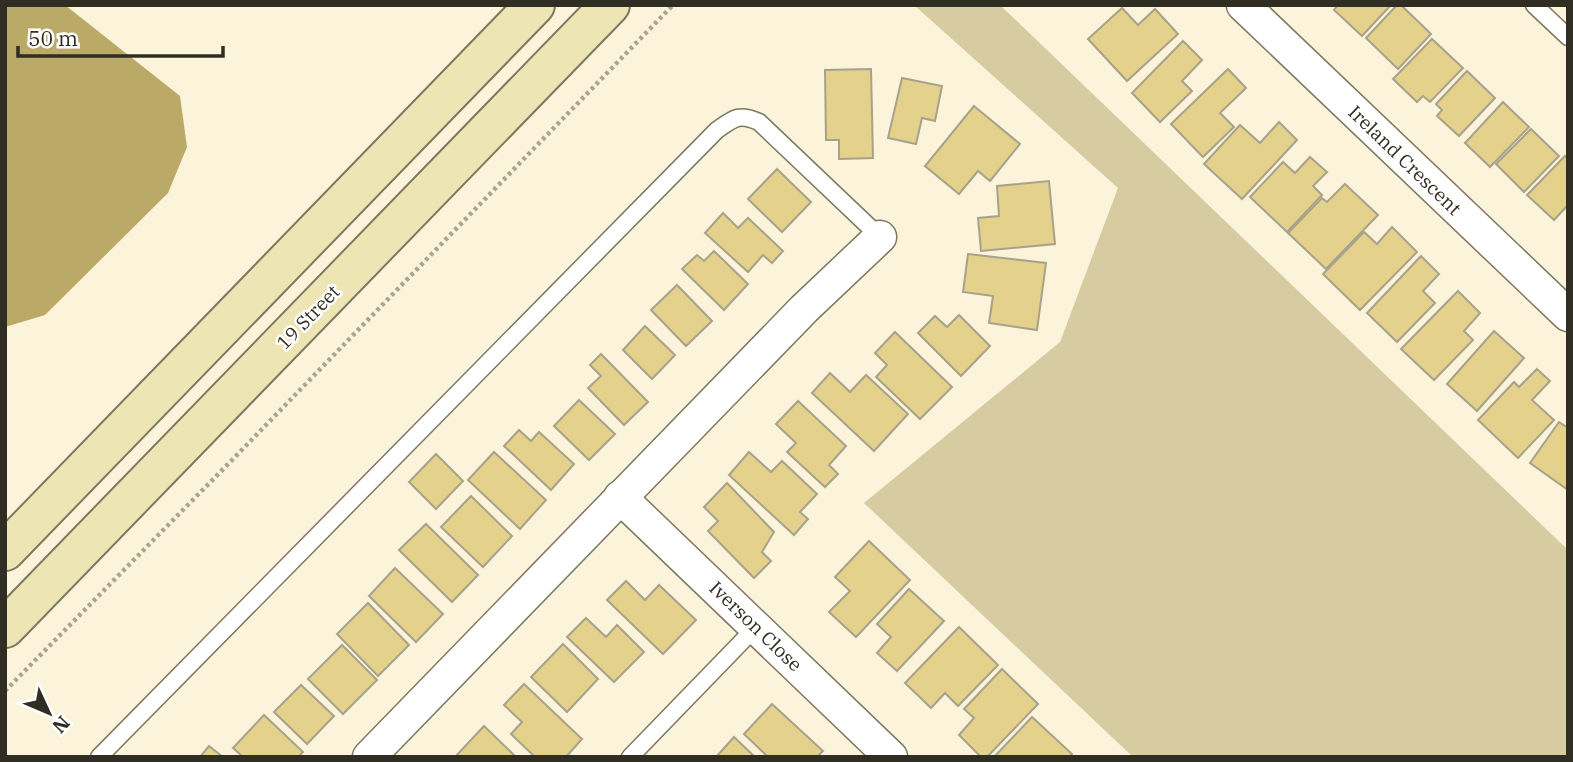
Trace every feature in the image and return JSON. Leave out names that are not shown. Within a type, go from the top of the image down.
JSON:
[{"type":"main road","points":[[5,551],[536,5]]},
{"type":"main road","name":"19 Street","points":[[5,628],[610,5]]},
{"type":"street","name":"Ireland Crescent","points":[[1242,5],[1568,315]]},
{"type":"street","points":[[369,757],[794,319],[880,237]]},
{"type":"street","name":"Iverson Close","points":[[620,497],[891,757]]},
{"type":"lane","points":[[1534,5],[1568,37]]},
{"type":"lane","points":[[99,757],[717,130],[732,119],[747,117],[759,122],[880,237]]},
{"type":"lane","points":[[630,757],[757,627]]},
{"type":"path","points":[[5,691],[673,5]]},
{"type":"shaded area","points":[[5,5],[65,5],[180,96],[187,147],[168,193],[45,315],[5,327]]},
{"type":"shaded area","points":[[914,5],[1000,5],[1568,550],[1568,757],[1133,757],[864,503],[1060,342],[1118,188]]},
{"type":"building","points":[[1338,5],[1391,5],[1362,36],[1334,10]]},
{"type":"building","points":[[1397,5],[1401,5],[1431,34],[1398,69],[1366,38]]},
{"type":"building","points":[[1122,8],[1138,25],[1155,9],[1178,34],[1127,81],[1088,39]]},
{"type":"building","points":[[1432,39],[1463,68],[1430,102],[1423,96],[1417,102],[1393,79]]},
{"type":"building","points":[[1183,41],[1202,60],[1182,81],[1192,91],[1160,122],[1132,93]]},
{"type":"building","points":[[871,69],[873,158],[839,159],[839,140],[826,140],[825,70]]},
{"type":"building","points":[[1228,69],[1246,88],[1220,113],[1234,127],[1203,157],[1171,124]]},
{"type":"building","points":[[1467,71],[1495,98],[1459,136],[1437,116],[1442,110],[1436,104]]},
{"type":"building","points":[[902,78],[942,86],[935,121],[922,118],[916,144],[888,138]]},
{"type":"building","points":[[1503,102],[1529,127],[1490,167],[1465,143]]},
{"type":"building","points":[[974,106],[1020,144],[990,181],[978,171],[959,194],[925,166]]},
{"type":"building","points":[[1279,122],[1297,140],[1242,199],[1204,164],[1240,125],[1260,143]]},
{"type":"building","points":[[1531,129],[1559,156],[1524,192],[1496,164]]},
{"type":"building","points":[[1565,156],[1568,159],[1568,205],[1554,220],[1527,195]]},
{"type":"building","points":[[1310,157],[1327,172],[1313,186],[1322,195],[1287,232],[1250,197],[1283,162],[1295,173]]},
{"type":"building","points":[[777,169],[811,202],[782,232],[748,199]]},
{"type":"building","points":[[1049,181],[1055,244],[981,251],[978,218],[999,216],[997,186]]},
{"type":"building","points":[[1345,184],[1378,215],[1326,269],[1288,233],[1322,198],[1327,202]]},
{"type":"building","points":[[723,213],[738,228],[748,218],[783,251],[772,263],[763,255],[748,272],[705,233]]},
{"type":"building","points":[[1392,227],[1417,252],[1360,310],[1323,274],[1364,232],[1377,244]]},
{"type":"building","points":[[714,251],[748,284],[724,310],[682,269],[697,255],[704,261]]},
{"type":"building","points":[[968,254],[1046,263],[1037,330],[989,323],[993,296],[963,292]]},
{"type":"building","points":[[1421,256],[1439,274],[1423,291],[1435,303],[1397,342],[1367,313]]},
{"type":"building","points":[[677,285],[712,321],[686,346],[651,310]]},
{"type":"building","points":[[1458,291],[1480,313],[1464,331],[1473,340],[1434,380],[1401,349]]},
{"type":"building","points":[[959,315],[990,346],[961,376],[918,333],[935,316],[947,327]]},
{"type":"building","points":[[645,326],[675,355],[652,379],[623,350]]},
{"type":"building","points":[[1494,331],[1524,358],[1477,411],[1447,384]]},
{"type":"building","points":[[895,332],[952,387],[920,419],[876,377],[887,365],[875,353]]},
{"type":"building","points":[[601,354],[648,402],[624,425],[588,388],[601,376],[590,365]]},
{"type":"building","points":[[1537,369],[1550,381],[1532,400],[1554,420],[1518,458],[1478,420],[1514,382],[1519,387]]},
{"type":"building","points":[[830,373],[850,392],[866,375],[908,414],[874,451],[812,393]]},
{"type":"building","points":[[579,400],[615,434],[589,460],[554,426]]},
{"type":"building","points":[[798,401],[846,446],[829,465],[838,474],[825,487],[787,452],[796,443],[776,424]]},
{"type":"building","points":[[1559,422],[1568,428],[1568,490],[1530,463]]},
{"type":"building","points":[[519,430],[531,441],[539,432],[574,464],[551,490],[504,446]]},
{"type":"building","points":[[494,452],[546,500],[520,529],[468,480]]},
{"type":"building","points":[[749,452],[771,472],[782,461],[817,494],[800,512],[808,519],[794,535],[729,475]]},
{"type":"building","points":[[436,454],[463,481],[436,509],[409,482]]},
{"type":"building","points":[[727,483],[774,532],[762,552],[771,561],[754,578],[708,531],[718,521],[704,507]]},
{"type":"building","points":[[471,496],[512,536],[483,567],[441,527]]},
{"type":"building","points":[[426,524],[478,575],[452,602],[399,550]]},
{"type":"building","points":[[869,541],[910,580],[856,637],[829,612],[850,591],[835,577]]},
{"type":"building","points":[[395,568],[443,614],[416,642],[369,596]]},
{"type":"building","points":[[626,581],[645,600],[659,585],[696,620],[663,654],[607,600]]},
{"type":"building","points":[[909,589],[944,621],[897,671],[877,653],[891,637],[877,624]]},
{"type":"building","points":[[368,603],[409,645],[378,676],[337,634]]},
{"type":"building","points":[[586,618],[606,637],[617,625],[644,652],[614,682],[567,637]]},
{"type":"building","points":[[959,627],[998,665],[958,706],[945,693],[931,708],[905,683]]},
{"type":"building","points":[[563,644],[598,679],[567,712],[531,677]]},
{"type":"building","points":[[342,645],[377,680],[343,714],[308,679]]},
{"type":"building","points":[[1002,669],[1038,704],[987,757],[981,757],[959,735],[974,718],[964,709]]},
{"type":"building","points":[[524,684],[582,739],[566,757],[535,757],[511,734],[522,722],[504,705]]},
{"type":"building","points":[[301,685],[334,716],[307,744],[274,712]]},
{"type":"building","points":[[772,704],[823,751],[817,757],[768,757],[744,734]]},
{"type":"building","points":[[264,715],[303,752],[298,757],[243,757],[233,748]]},
{"type":"building","points":[[1032,717],[1072,754],[1069,757],[994,757]]},
{"type":"building","points":[[484,726],[516,757],[455,757]]},
{"type":"building","points":[[734,737],[755,757],[716,757]]},
{"type":"building","points":[[209,746],[223,757],[200,757]]}]
